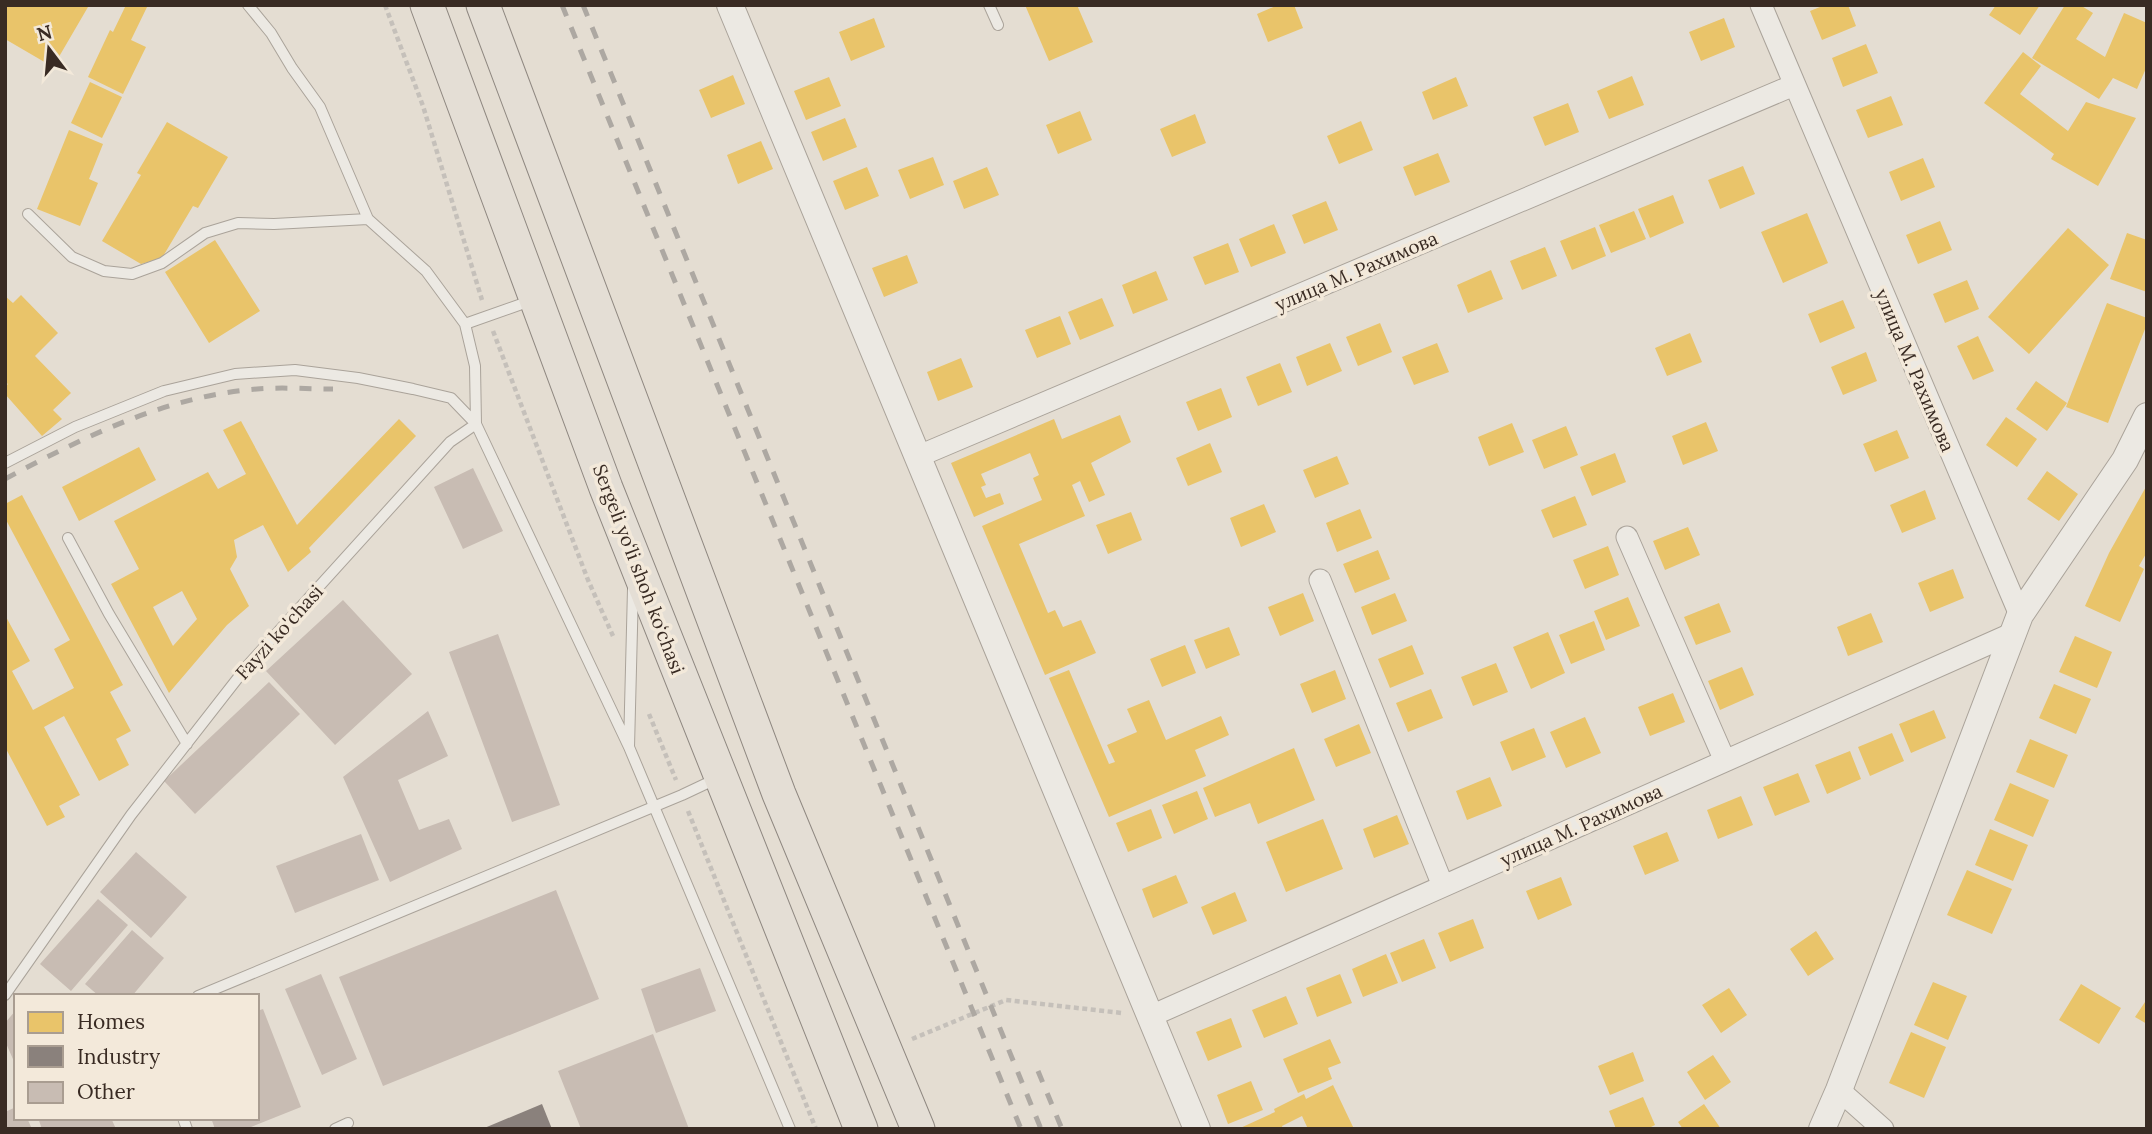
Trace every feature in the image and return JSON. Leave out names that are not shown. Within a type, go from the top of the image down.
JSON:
[{"type":"main road","name":"Sergeli yo‘li shoh ko‘chasi","points":[[427,5],[634,558],[862,1129]]},
{"type":"main road","points":[[484,5],[779,794],[918,1129]]},
{"type":"street","points":[[730,5],[1197,1129]]},
{"type":"street","name":"улица М. Рахимова","points":[[1151,1016],[1725,761],[2016,625],[1761,5]]},
{"type":"street","name":"улица М. Рахимова","points":[[919,456],[1794,85]]},
{"type":"street","points":[[1822,1129],[2016,625],[2125,460],[2147,416]]},
{"type":"street","points":[[1627,537],[1725,761]]},
{"type":"street","points":[[1320,580],[1443,886]]},
{"type":"street","points":[[1839,1090],[1883,1129]]},
{"type":"lane","points":[[248,5],[271,33],[320,107],[368,219],[426,271],[465,324],[475,366],[476,425]]},
{"type":"lane","points":[[989,5],[998,25]]},
{"type":"lane","points":[[28,214],[72,257],[104,271],[132,274],[162,263],[205,233],[238,223],[274,224],[368,219]]},
{"type":"lane","points":[[465,324],[536,299]]},
{"type":"lane","points":[[5,463],[75,427],[164,391],[235,374],[295,370],[358,377],[451,398],[476,425],[629,747],[790,1129]]},
{"type":"lane","name":"Fayzi ko'chasi","points":[[5,995],[131,815],[248,664],[450,442],[476,425]]},
{"type":"lane","points":[[68,538],[109,614],[187,744]]},
{"type":"lane","points":[[629,747],[634,558]]},
{"type":"lane","points":[[203,994],[654,807],[720,777]]},
{"type":"lane","points":[[335,1129],[348,1123]]},
{"type":"path","points":[[385,5],[423,106],[468,261],[588,580],[682,795],[816,1129]]},
{"type":"path","points":[[885,1051],[1006,1000],[1151,1016]]},
{"type":"building: Homes","points":[[5,5],[88,7],[53,67],[5,39]]},
{"type":"building: Homes","points":[[126,5],[148,5],[131,40],[146,47],[123,94],[88,77],[110,30],[113,32]]},
{"type":"building: Homes","points":[[1025,5],[1077,5],[1093,42],[1049,61]]},
{"type":"building: Homes","points":[[1278,5],[1294,5],[1303,28],[1268,42],[1257,14]]},
{"type":"building: Homes","points":[[1825,5],[1848,5],[1856,26],[1822,40],[1810,11]]},
{"type":"building: Homes","points":[[1996,5],[2040,5],[2020,35],[1989,15]]},
{"type":"building: Homes","points":[[2065,5],[2080,5],[2093,13],[2076,39],[2105,57],[2124,13],[2147,23],[2147,66],[2137,89],[2113,78],[2099,99],[2032,58]]},
{"type":"building: Homes","points":[[874,18],[885,47],[851,61],[839,32]]},
{"type":"building: Homes","points":[[1724,18],[1735,47],[1701,61],[1689,32]]},
{"type":"building: Homes","points":[[1866,44],[1878,73],[1843,87],[1832,58]]},
{"type":"building: Homes","points":[[2023,52],[2041,66],[2020,94],[2068,131],[2086,102],[2136,118],[2098,186],[2051,159],[2054,154],[1984,103]]},
{"type":"building: Homes","points":[[733,75],[745,104],[711,118],[699,90]]},
{"type":"building: Homes","points":[[1632,76],[1644,105],[1609,119],[1597,91]]},
{"type":"building: Homes","points":[[829,77],[841,106],[806,120],[794,91]]},
{"type":"building: Homes","points":[[1456,77],[1468,106],[1433,120],[1422,92]]},
{"type":"building: Homes","points":[[90,82],[122,97],[102,138],[71,123]]},
{"type":"building: Homes","points":[[1891,96],[1903,125],[1868,138],[1856,110]]},
{"type":"building: Homes","points":[[1568,103],[1579,132],[1545,146],[1533,117]]},
{"type":"building: Homes","points":[[1080,111],[1092,140],[1058,154],[1046,125]]},
{"type":"building: Homes","points":[[1195,114],[1206,143],[1172,157],[1160,129]]},
{"type":"building: Homes","points":[[845,118],[857,147],[823,161],[811,132]]},
{"type":"building: Homes","points":[[1361,121],[1373,150],[1339,164],[1327,136]]},
{"type":"building: Homes","points":[[167,122],[228,157],[198,208],[193,206],[162,258],[141,264],[102,241],[141,175],[137,173]]},
{"type":"building: Homes","points":[[69,130],[103,144],[89,179],[98,183],[80,226],[37,209]]},
{"type":"building: Homes","points":[[761,141],[773,169],[738,184],[727,155]]},
{"type":"building: Homes","points":[[1438,153],[1450,182],[1415,196],[1403,167]]},
{"type":"building: Homes","points":[[933,157],[944,185],[910,199],[898,170]]},
{"type":"building: Homes","points":[[1923,158],[1935,187],[1901,201],[1889,172]]},
{"type":"building: Homes","points":[[1743,166],[1755,194],[1720,209],[1708,180]]},
{"type":"building: Homes","points":[[867,167],[879,196],[845,210],[833,181]]},
{"type":"building: Homes","points":[[987,167],[999,195],[964,209],[953,181]]},
{"type":"building: Homes","points":[[1673,195],[1684,223],[1650,238],[1638,209]]},
{"type":"building: Homes","points":[[1326,201],[1338,230],[1304,244],[1292,215]]},
{"type":"building: Homes","points":[[1634,211],[1646,239],[1611,253],[1599,225]]},
{"type":"building: Homes","points":[[1807,213],[1828,263],[1783,283],[1761,232]]},
{"type":"building: Homes","points":[[1940,221],[1952,250],[1918,264],[1906,235]]},
{"type":"building: Homes","points":[[1274,224],[1286,253],[1251,267],[1239,239]]},
{"type":"building: Homes","points":[[1595,227],[1606,256],[1572,270],[1560,241]]},
{"type":"building: Homes","points":[[2068,228],[2109,265],[2029,354],[1988,317]]},
{"type":"building: Homes","points":[[2127,233],[2147,240],[2147,292],[2110,279]]},
{"type":"building: Homes","points":[[215,240],[260,311],[209,343],[165,272]]},
{"type":"building: Homes","points":[[1228,243],[1239,272],[1205,285],[1193,257]]},
{"type":"building: Homes","points":[[1545,247],[1557,276],[1522,290],[1510,261]]},
{"type":"building: Homes","points":[[907,255],[918,283],[884,297],[872,268]]},
{"type":"building: Homes","points":[[1491,270],[1503,299],[1468,313],[1457,285]]},
{"type":"building: Homes","points":[[1156,271],[1168,300],[1133,314],[1122,285]]},
{"type":"building: Homes","points":[[1967,280],[1979,309],[1945,323],[1933,294]]},
{"type":"building: Homes","points":[[21,295],[58,333],[35,356],[71,393],[53,410],[62,419],[42,436],[5,394],[8,384],[5,382],[5,296],[13,303]]},
{"type":"building: Homes","points":[[1102,298],[1114,326],[1080,340],[1068,312]]},
{"type":"building: Homes","points":[[1843,300],[1855,328],[1820,343],[1808,314]]},
{"type":"building: Homes","points":[[2107,303],[2147,318],[2108,423],[2066,407]]},
{"type":"building: Homes","points":[[1060,316],[1071,344],[1037,358],[1025,330]]},
{"type":"building: Homes","points":[[1380,323],[1392,352],[1358,366],[1346,337]]},
{"type":"building: Homes","points":[[1690,333],[1702,362],[1667,376],[1655,348]]},
{"type":"building: Homes","points":[[1978,336],[1994,371],[1973,380],[1957,346]]},
{"type":"building: Homes","points":[[1330,343],[1342,371],[1307,386],[1296,357]]},
{"type":"building: Homes","points":[[1437,343],[1449,372],[1414,385],[1402,357]]},
{"type":"building: Homes","points":[[1866,352],[1877,381],[1843,395],[1831,367]]},
{"type":"building: Homes","points":[[961,358],[973,387],[938,401],[927,372]]},
{"type":"building: Homes","points":[[1280,363],[1292,392],[1258,406],[1246,377]]},
{"type":"building: Homes","points":[[2036,381],[2067,403],[2047,431],[2016,409]]},
{"type":"building: Homes","points":[[1221,388],[1232,417],[1198,431],[1186,402]]},
{"type":"building: Homes","points":[[1120,415],[1131,442],[1091,463],[1105,495],[1089,502],[1080,481],[1072,485],[1085,516],[1019,544],[1048,613],[1055,610],[1063,627],[1081,620],[1096,653],[1045,675],[982,526],[1042,500],[1033,478],[1039,475],[1030,453],[981,474],[986,485],[981,487],[986,498],[1000,493],[1004,504],[974,517],[951,463],[1054,419],[1062,439]]},
{"type":"building: Homes","points":[[2006,417],[2037,439],[2017,467],[1986,445]]},
{"type":"building: Homes","points":[[399,419],[416,436],[309,548],[311,552],[288,572],[263,525],[234,540],[237,557],[230,569],[249,606],[227,625],[169,693],[111,584],[139,569],[114,521],[208,472],[218,489],[246,474],[223,430],[241,421],[297,525]],"holes":[[[182,591],[197,619],[173,646],[153,607]]]},
{"type":"building: Homes","points":[[1706,422],[1718,451],[1683,465],[1672,436]]},
{"type":"building: Homes","points":[[1512,423],[1524,452],[1489,466],[1478,437]]},
{"type":"building: Homes","points":[[1566,426],[1578,455],[1544,469],[1532,440]]},
{"type":"building: Homes","points":[[1897,430],[1909,458],[1875,472],[1863,444]]},
{"type":"building: Homes","points":[[1210,443],[1222,472],[1188,486],[1176,458]]},
{"type":"building: Homes","points":[[139,447],[156,480],[79,521],[62,487]]},
{"type":"building: Homes","points":[[1615,453],[1626,482],[1592,496],[1580,467]]},
{"type":"building: Homes","points":[[1337,456],[1349,484],[1315,498],[1303,470]]},
{"type":"building: Homes","points":[[2047,471],[2078,494],[2059,521],[2027,499]]},
{"type":"building: Homes","points":[[2147,485],[2147,552],[2139,566],[2144,569],[2120,622],[2085,606],[2109,553]]},
{"type":"building: Homes","points":[[1925,490],[1936,519],[1902,533],[1890,505]]},
{"type":"building: Homes","points":[[22,495],[123,685],[110,692],[131,731],[116,739],[129,765],[99,781],[64,716],[44,727],[80,795],[59,806],[65,817],[47,826],[5,747],[5,615],[30,661],[12,671],[33,710],[74,688],[54,649],[70,640],[5,518],[5,504]]},
{"type":"building: Homes","points":[[1575,496],[1587,525],[1553,538],[1541,510]]},
{"type":"building: Homes","points":[[1264,504],[1276,532],[1241,547],[1230,518]]},
{"type":"building: Homes","points":[[1360,509],[1372,538],[1337,552],[1326,523]]},
{"type":"building: Homes","points":[[1131,512],[1142,540],[1108,554],[1096,525]]},
{"type":"building: Homes","points":[[1688,527],[1700,555],[1665,570],[1653,541]]},
{"type":"building: Homes","points":[[1608,546],[1619,575],[1585,589],[1573,560]]},
{"type":"building: Homes","points":[[1378,550],[1390,579],[1355,593],[1343,564]]},
{"type":"building: Homes","points":[[1953,569],[1964,598],[1930,612],[1918,583]]},
{"type":"building: Homes","points":[[1303,593],[1314,621],[1280,636],[1268,607]]},
{"type":"building: Homes","points":[[1395,593],[1407,621],[1372,635],[1361,607]]},
{"type":"building: Homes","points":[[1628,597],[1640,626],[1606,640],[1594,611]]},
{"type":"building: Homes","points":[[1719,603],[1731,632],[1696,645],[1684,617]]},
{"type":"building: Homes","points":[[1871,613],[1883,642],[1848,656],[1837,627]]},
{"type":"building: Homes","points":[[1594,621],[1605,650],[1571,664],[1559,635]]},
{"type":"building: Homes","points":[[1229,627],[1240,655],[1206,669],[1194,640]]},
{"type":"building: Homes","points":[[1548,632],[1565,673],[1531,689],[1513,647]]},
{"type":"building: Homes","points":[[2075,636],[2112,652],[2097,688],[2059,672]]},
{"type":"building: Homes","points":[[1185,645],[1196,673],[1162,687],[1150,659]]},
{"type":"building: Homes","points":[[1412,645],[1424,674],[1390,688],[1378,659]]},
{"type":"building: Homes","points":[[1496,663],[1508,692],[1473,706],[1461,677]]},
{"type":"building: Homes","points":[[1742,667],[1754,695],[1720,710],[1708,681]]},
{"type":"building: Homes","points":[[1069,670],[1109,764],[1115,762],[1107,745],[1137,732],[1127,709],[1149,700],[1166,740],[1221,716],[1229,735],[1195,750],[1206,776],[1109,817],[1049,678]]},
{"type":"building: Homes","points":[[1335,670],[1346,699],[1312,713],[1300,684]]},
{"type":"building: Homes","points":[[2054,684],[2091,699],[2076,734],[2039,718]]},
{"type":"building: Homes","points":[[1431,689],[1443,718],[1408,732],[1396,703]]},
{"type":"building: Homes","points":[[1673,693],[1685,722],[1650,736],[1638,707]]},
{"type":"building: Homes","points":[[1934,710],[1946,738],[1911,753],[1899,724]]},
{"type":"building: Homes","points":[[1585,717],[1601,753],[1566,768],[1550,732]]},
{"type":"building: Homes","points":[[1359,724],[1371,753],[1336,767],[1324,739]]},
{"type":"building: Homes","points":[[1534,728],[1546,757],[1512,771],[1500,742]]},
{"type":"building: Homes","points":[[1892,733],[1904,761],[1870,776],[1858,747]]},
{"type":"building: Homes","points":[[2030,739],[2068,755],[2054,788],[2016,772]]},
{"type":"building: Homes","points":[[1294,748],[1315,800],[1258,824],[1250,803],[1215,817],[1203,788]]},
{"type":"building: Homes","points":[[1850,751],[1861,779],[1827,794],[1815,765]]},
{"type":"building: Homes","points":[[1798,773],[1810,802],[1775,816],[1763,787]]},
{"type":"building: Homes","points":[[1490,777],[1502,806],[1467,820],[1456,791]]},
{"type":"building: Homes","points":[[2010,783],[2049,800],[2033,837],[1994,820]]},
{"type":"building: Homes","points":[[1197,791],[1208,819],[1174,834],[1162,805]]},
{"type":"building: Homes","points":[[1741,796],[1753,825],[1718,839],[1707,810]]},
{"type":"building: Homes","points":[[1151,809],[1162,838],[1128,852],[1116,823]]},
{"type":"building: Homes","points":[[1397,815],[1409,844],[1374,858],[1363,829]]},
{"type":"building: Homes","points":[[1323,819],[1343,869],[1286,892],[1266,842]]},
{"type":"building: Homes","points":[[1990,829],[2028,845],[2013,881],[1975,865]]},
{"type":"building: Homes","points":[[1667,832],[1679,861],[1645,875],[1633,846]]},
{"type":"building: Homes","points":[[1967,870],[2012,889],[1992,934],[1947,915]]},
{"type":"building: Homes","points":[[1176,875],[1188,903],[1153,918],[1142,889]]},
{"type":"building: Homes","points":[[1561,877],[1572,905],[1538,920],[1526,891]]},
{"type":"building: Homes","points":[[1235,892],[1247,921],[1213,935],[1201,907]]},
{"type":"building: Homes","points":[[1473,919],[1484,948],[1450,962],[1438,933]]},
{"type":"building: Homes","points":[[1816,931],[1834,959],[1808,976],[1790,949]]},
{"type":"building: Homes","points":[[1424,939],[1436,968],[1402,982],[1390,953]]},
{"type":"building: Homes","points":[[1386,954],[1398,983],[1363,997],[1352,969]]},
{"type":"building: Homes","points":[[1340,974],[1352,1003],[1317,1017],[1306,988]]},
{"type":"building: Homes","points":[[1933,982],[1967,996],[1948,1040],[1914,1025]]},
{"type":"building: Homes","points":[[2081,984],[2121,1008],[2099,1044],[2059,1020]]},
{"type":"building: Homes","points":[[1729,988],[1747,1015],[1721,1033],[1702,1005]]},
{"type":"building: Homes","points":[[1286,996],[1298,1024],[1264,1038],[1252,1010]]},
{"type":"building: Homes","points":[[2147,999],[2147,1024],[2135,1017]]},
{"type":"building: Homes","points":[[1231,1018],[1242,1047],[1208,1061],[1196,1032]]},
{"type":"building: Homes","points":[[1911,1032],[1946,1047],[1924,1098],[1889,1083]]},
{"type":"building: Homes","points":[[1330,1039],[1341,1063],[1328,1068],[1332,1079],[1298,1093],[1283,1059]]},
{"type":"building: Homes","points":[[1633,1052],[1644,1081],[1610,1095],[1598,1066]]},
{"type":"building: Homes","points":[[1713,1055],[1731,1082],[1705,1100],[1687,1072]]},
{"type":"building: Homes","points":[[1251,1081],[1263,1110],[1228,1124],[1217,1095]]},
{"type":"building: Homes","points":[[1333,1085],[1354,1129],[1308,1129],[1302,1116],[1282,1126],[1283,1129],[1238,1129],[1275,1112],[1274,1109],[1304,1094],[1306,1099]]},
{"type":"building: Homes","points":[[1643,1097],[1655,1125],[1647,1129],[1616,1129],[1609,1111]]},
{"type":"building: Homes","points":[[1704,1104],[1721,1129],[1683,1129],[1678,1122]]},
{"type":"building: Industry","points":[[542,1104],[552,1129],[482,1129]]},
{"type":"building: Other","points":[[473,468],[503,531],[463,549],[434,487]]},
{"type":"building: Other","points":[[343,600],[412,674],[335,745],[266,671]]},
{"type":"building: Other","points":[[498,634],[560,805],[512,822],[449,652]]},
{"type":"building: Other","points":[[269,682],[300,714],[195,814],[164,781]]},
{"type":"building: Other","points":[[428,711],[448,756],[398,780],[419,830],[449,819],[462,849],[390,882],[343,777]]},
{"type":"building: Other","points":[[361,834],[379,880],[295,913],[276,866]]},
{"type":"building: Other","points":[[136,852],[187,897],[151,938],[100,892]]},
{"type":"building: Other","points":[[556,890],[599,999],[383,1086],[339,977]]},
{"type":"building: Other","points":[[98,899],[128,925],[71,991],[40,964]]},
{"type":"building: Other","points":[[132,930],[164,958],[134,994],[97,994],[85,984]]},
{"type":"building: Other","points":[[700,968],[716,1011],[656,1033],[641,989]]},
{"type":"building: Other","points":[[321,974],[357,1059],[322,1075],[285,989]]},
{"type":"building: Other","points":[[263,1009],[301,1107],[246,1129],[215,1129],[212,1120],[259,1120],[259,1010]]},
{"type":"building: Other","points":[[14,1012],[14,1061],[5,1041],[5,1023]]},
{"type":"building: Other","points":[[653,1034],[689,1129],[581,1129],[558,1071]]},
{"type":"building: Other","points":[[14,1108],[14,1120],[28,1120],[32,1129],[5,1129],[5,1112]]},
{"type":"building: Other","points":[[39,1120],[112,1120],[116,1129],[42,1129]]},
{"type":"railway","points":[[562,5],[1021,1129]]},
{"type":"railway","points":[[583,5],[1041,1129]]},
{"type":"railway","points":[[5,479],[95,434],[158,409],[190,400],[257,389],[333,389]]},
{"type":"railway","points":[[1038,1071],[1062,1129]]}]
